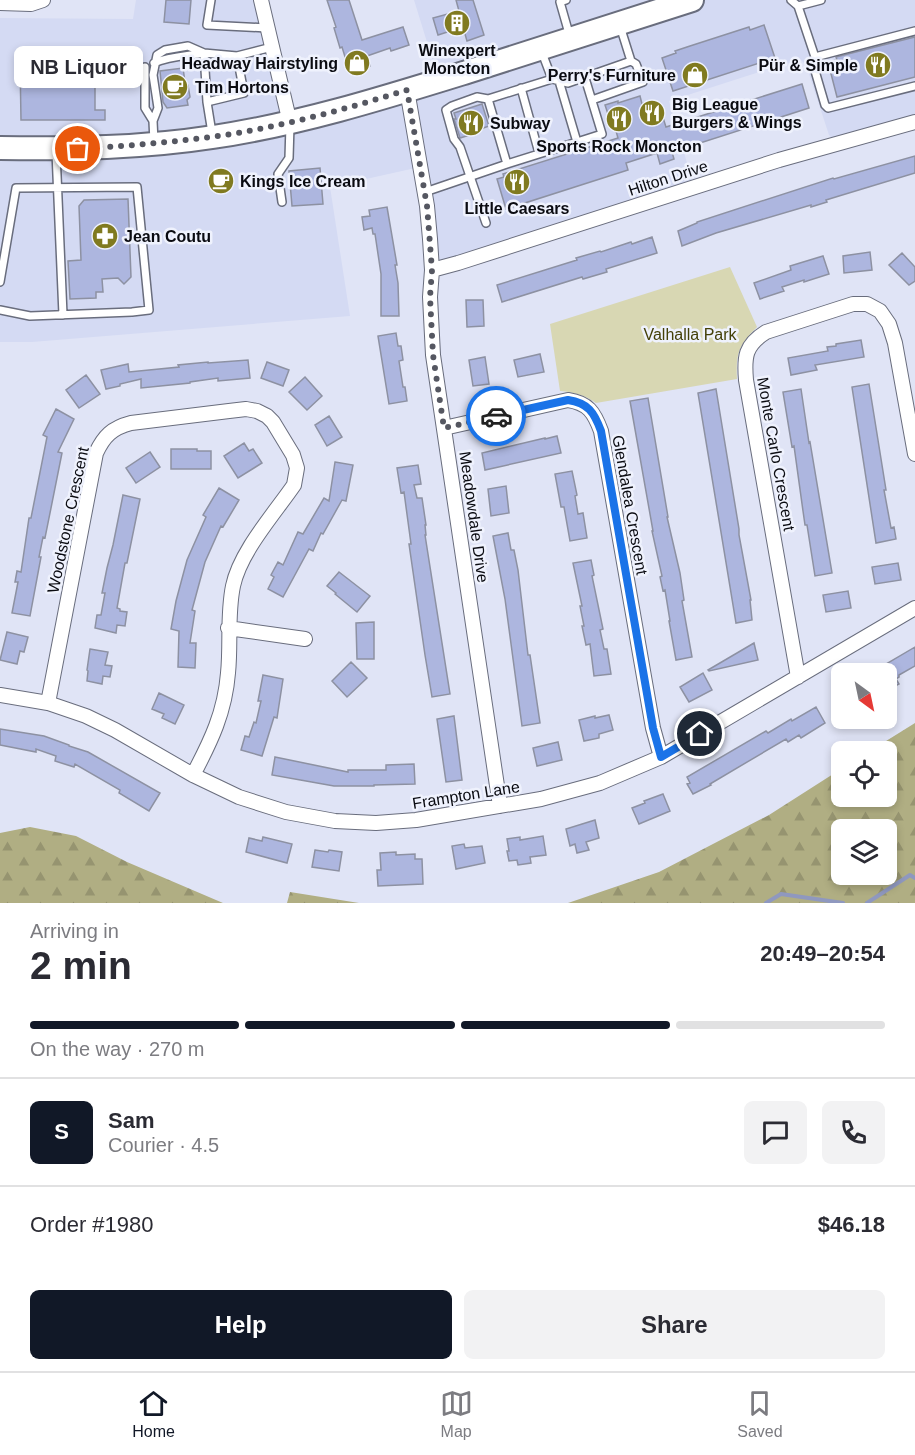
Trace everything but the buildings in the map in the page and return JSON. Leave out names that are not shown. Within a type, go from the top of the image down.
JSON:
[{"type":"main road","points":[[0,148],[56,149],[154,144],[213,137],[290,123],[342,110],[571,39],[665,4],[692,0]]},
{"type":"street","points":[[0,3],[31,4],[43,0]]},
{"type":"street","points":[[261,0],[290,123]]},
{"type":"street","name":"Meadowdale Drive","points":[[407,90],[429,228],[433,355],[500,806]]},
{"type":"street","name":"Hilton Drive","points":[[432,270],[779,160],[915,122]]},
{"type":"street","name":"Monte Carlo Crescent","points":[[798,677],[746,380],[745,362],[748,348],[756,338],[766,332],[854,304],[867,304],[880,311],[889,324],[895,343],[915,454]]},
{"type":"street","name":"Glendalea Crescent","points":[[444,428],[568,400],[584,405],[596,416],[601,431],[653,728],[661,757]]},
{"type":"street","name":"Woodstone Crescent","points":[[48,703],[96,453],[101,442],[111,431],[131,423],[246,409],[257,411],[273,422],[293,455],[297,468],[294,485],[245,555],[233,586],[228,628],[228,673],[222,711],[211,742],[193,775]]},
{"type":"street","name":"Frampton Lane","points":[[0,695],[48,703],[86,716],[193,775],[239,797],[286,812],[335,821],[376,823],[416,820],[541,799],[600,783],[661,757],[915,608]]},
{"type":"street","points":[[228,628],[305,639]]},
{"type":"lane","points":[[211,0],[207,25],[267,28]]},
{"type":"lane","points":[[566,0],[560,2],[571,39]]},
{"type":"lane","points":[[791,0],[798,6],[815,57],[813,66],[825,105],[828,108],[915,86]]},
{"type":"lane","points":[[798,6],[821,0]]},
{"type":"lane","points":[[592,100],[643,82],[636,64],[631,61],[619,23]]},
{"type":"lane","points":[[815,57],[915,31]]},
{"type":"lane","points":[[154,144],[153,121],[158,108],[153,75],[157,55],[165,50],[188,46],[204,53],[237,56],[272,47]]},
{"type":"lane","points":[[541,48],[577,142]]},
{"type":"lane","points":[[204,53],[207,102],[213,137]]},
{"type":"lane","points":[[207,102],[244,93],[237,56]]},
{"type":"lane","points":[[486,223],[460,147],[454,139],[446,110],[477,97],[488,99],[555,80],[568,83],[631,61]]},
{"type":"lane","points":[[145,67],[145,108],[153,121]]},
{"type":"lane","points":[[424,192],[602,134],[585,78]]},
{"type":"lane","points":[[521,88],[539,153]]},
{"type":"lane","points":[[488,99],[507,164]]},
{"type":"lane","points":[[282,202],[278,174],[288,158],[290,123]]},
{"type":"lane","points":[[56,149],[63,315]]},
{"type":"lane","points":[[0,282],[3,245],[16,188],[137,187],[148,310],[30,316],[0,310]]},
{"type":"shaded area","points":[[136,0],[261,0],[290,122],[439,81],[414,0],[915,0],[915,122],[837,143],[829,135],[806,65],[800,59],[669,101],[694,187],[432,270],[420,167],[330,187],[350,316],[32,342],[0,342],[0,18],[133,19]]},
{"type":"green space","name":"Valhalla Park","points":[[730,267],[757,327],[740,350],[737,379],[596,403],[579,394],[560,391],[550,324]]},
{"type":"green space","points":[[915,723],[915,903],[568,903],[659,872],[769,815],[831,775],[831,807],[897,807],[897,741],[886,741]]},
{"type":"green space","points":[[30,827],[76,836],[127,862],[223,903],[0,903],[0,833]]},
{"type":"green space","points":[[290,892],[359,903],[287,903]]},
{"type":"waterway","points":[[867,903],[910,875],[915,878]]},
{"type":"waterway","points":[[766,903],[781,894],[843,903]]},
{"type":"way so far","points":[[78,149],[213,137],[290,123],[407,90],[427,206],[432,270],[430,297],[433,355],[444,428],[496,416]]},
{"type":"place","name":"Winexpert Moncton","points":[[457,23]]},
{"type":"place","name":"Headway Hairstyling","points":[[357,63]]},
{"type":"place","name":"Pür & Simple","points":[[878,65]]},
{"type":"place","name":"Perry's Furniture","points":[[695,75]]},
{"type":"place","name":"Tim Hortons","points":[[175,87]]},
{"type":"place","name":"Big League Burgers & Wings","points":[[652,113]]},
{"type":"place","name":"Sports Rock Moncton","points":[[619,119]]},
{"type":"place","name":"Subway","points":[[471,123]]},
{"type":"place","name":"NB Liquor","points":[[78,149]]},
{"type":"place","name":"Kings Ice Cream","points":[[221,181]]},
{"type":"place","name":"Little Caesars","points":[[517,182]]},
{"type":"place","name":"Jean Coutu","points":[[105,236]]},
{"type":"route","points":[[496,416],[568,400],[584,405],[596,416],[601,431],[653,728],[661,757],[700,734]]}]
